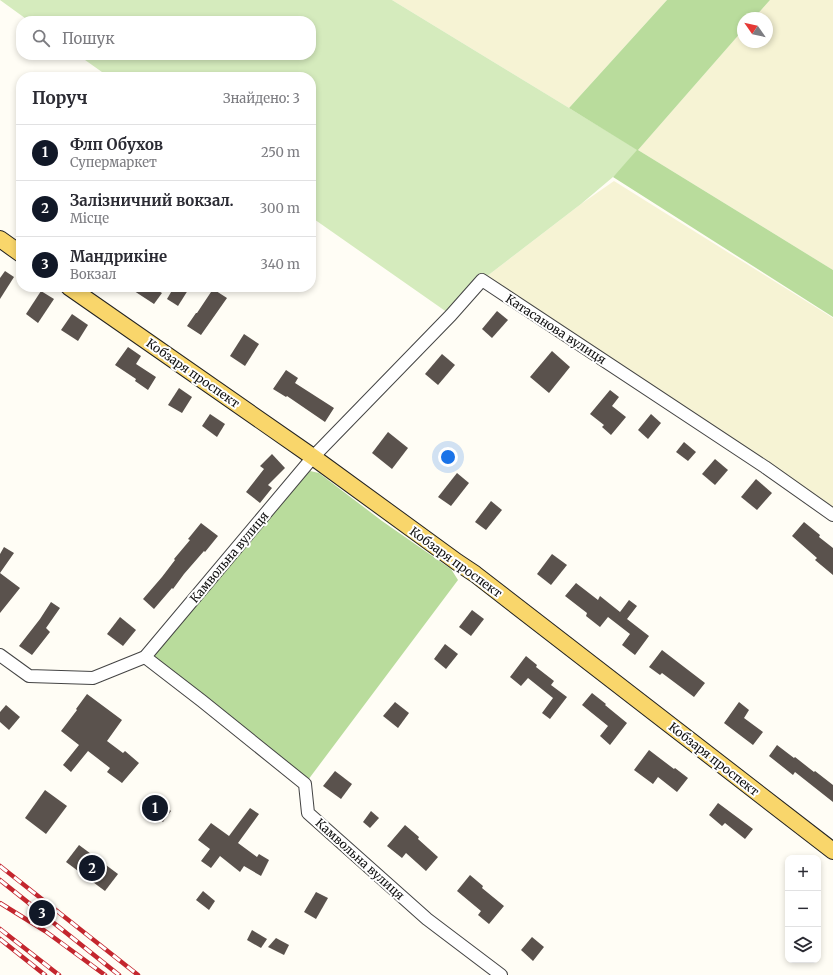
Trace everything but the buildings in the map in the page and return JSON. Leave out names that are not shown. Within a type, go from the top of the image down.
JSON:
[{"type":"main road","points":[[0,239],[16,250]]},
{"type":"main road","name":"Кобзаря проспект","points":[[76,292],[312,457],[475,574],[833,851]]},
{"type":"street","name":"Катасанова вулиця","points":[[312,457],[482,280],[765,467],[833,515]]},
{"type":"street","name":"Камвольна вулиця","points":[[0,655],[29,676],[93,678],[145,657],[312,457]]},
{"type":"street","name":"Камвольна вулиця","points":[[145,657],[305,784],[308,813],[427,919],[501,975]]},
{"type":"shaded area","points":[[392,0],[667,0],[569,108]]},
{"type":"shaded area","points":[[770,0],[833,0],[833,270],[638,150],[737,37],[737,48],[773,48],[773,12],[759,12]]},
{"type":"shaded area","points":[[614,181],[833,318],[833,515],[482,280],[581,204]]},
{"type":"green space","points":[[0,0],[392,0],[638,150],[613,177],[581,204],[482,280],[451,315],[316,220],[316,72],[102,72],[85,60],[316,60],[316,16],[22,16]]},
{"type":"green space","points":[[667,0],[770,0],[759,12],[737,12],[737,37],[638,150],[833,270],[833,317],[613,177],[637,150],[569,108]]},
{"type":"green space","points":[[310,471],[319,473],[382,521],[451,569],[458,580],[305,784],[145,657]]},
{"type":"railway","points":[[0,866],[138,975]]},
{"type":"railway","points":[[0,880],[119,975]]},
{"type":"railway","points":[[0,903],[45,931],[105,975]]},
{"type":"railway","points":[[0,929],[59,975]]},
{"type":"railway","points":[[0,939],[45,975]]},
{"type":"place","name":"Флп Обухов","points":[[155,808]]},
{"type":"place","name":"Залізничний вокзал.","points":[[92,868]]},
{"type":"place","name":"Мандрикіне","points":[[42,913]]}]
